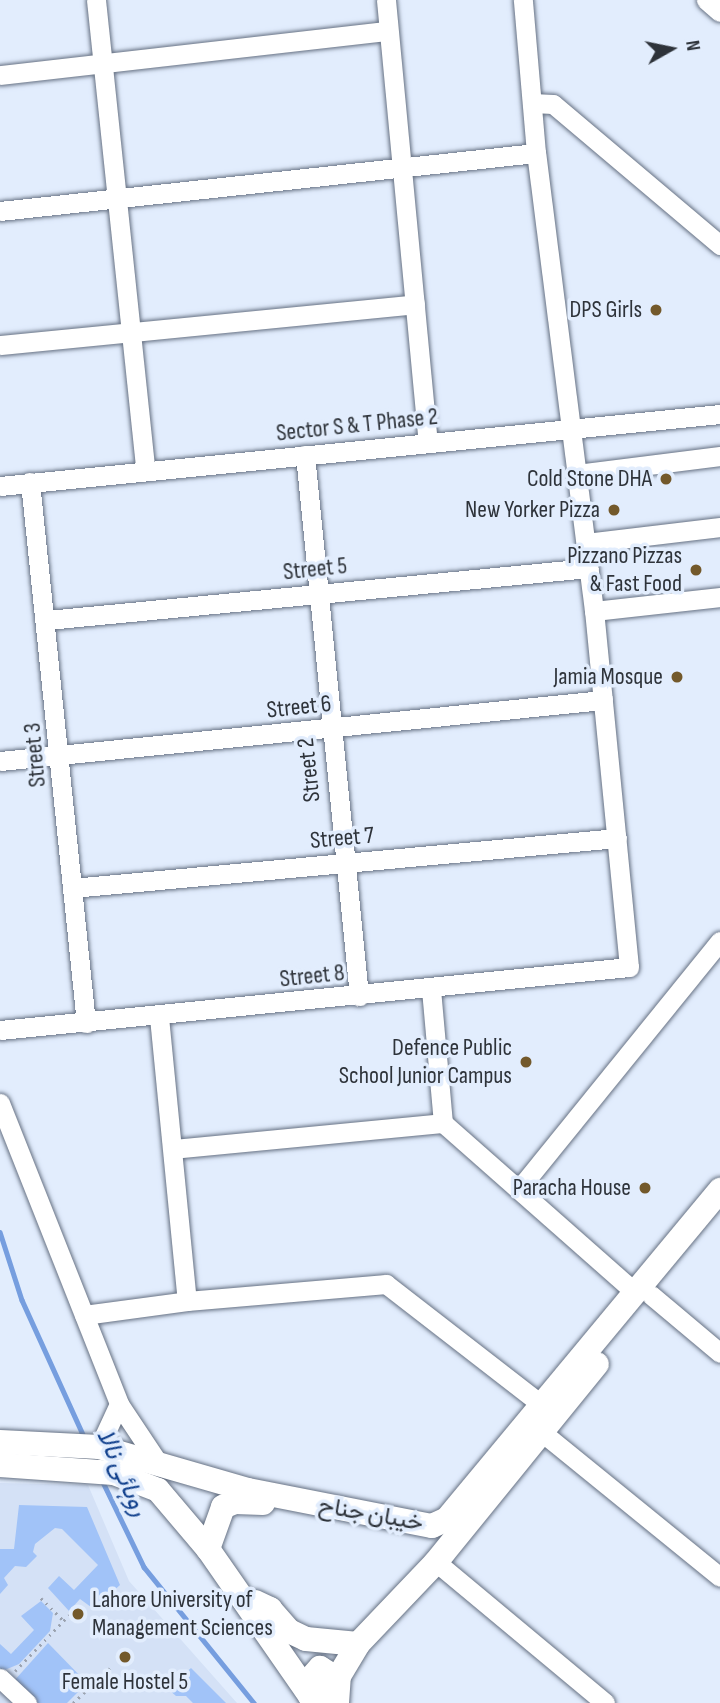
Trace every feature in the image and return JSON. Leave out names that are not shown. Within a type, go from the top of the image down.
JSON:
[{"type":"main road","name":"خیبان جناح","points":[[324,1701],[358,1644],[436,1562],[543,1433],[720,1190]]},
{"type":"main road","name":"خیبان جناح","points":[[0,1442],[97,1447],[295,1500],[432,1527],[447,1519],[542,1405],[720,1213]]},
{"type":"main road","points":[[0,1465],[114,1473],[158,1490],[208,1549],[324,1701]]},
{"type":"main road","points":[[208,1549],[219,1513],[229,1503],[295,1500]]},
{"type":"main road","points":[[242,1595],[271,1609],[289,1631],[306,1639],[358,1644]]},
{"type":"street","points":[[96,0],[119,200],[145,470]]},
{"type":"street","points":[[386,0],[428,442]]},
{"type":"street","points":[[523,0],[536,153],[589,568],[617,838]]},
{"type":"street","points":[[706,0],[720,12]]},
{"type":"street","points":[[0,75],[388,31]]},
{"type":"street","points":[[532,103],[553,104],[720,245]]},
{"type":"street","points":[[0,211],[536,153]]},
{"type":"street","points":[[0,345],[415,303]]},
{"type":"street","name":"Sector S & T Phase 2","points":[[0,486],[720,414]]},
{"type":"street","name":"Street 2","points":[[305,455],[329,729],[359,996]]},
{"type":"street","points":[[577,474],[720,456]]},
{"type":"street","name":"Street 3","points":[[30,482],[47,620],[86,1023]]},
{"type":"street","points":[[586,543],[720,527]]},
{"type":"street","name":"Street 5","points":[[47,620],[589,568]]},
{"type":"street","points":[[594,611],[720,597]]},
{"type":"street","name":"Street 6","points":[[0,761],[603,701]]},
{"type":"street","name":"Street 7","points":[[72,888],[617,838]]},
{"type":"street","name":"Street 8","points":[[0,1030],[159,1017],[629,967],[617,838]]},
{"type":"street","points":[[519,1189],[720,941]]},
{"type":"street","points":[[432,989],[443,1123],[643,1293],[720,1353]]},
{"type":"street","points":[[159,1017],[187,1301]]},
{"type":"street","points":[[0,1102],[120,1404],[159,1464]]},
{"type":"street","points":[[173,1149],[443,1123]]},
{"type":"street","points":[[84,1315],[187,1301],[386,1284],[542,1405]]},
{"type":"street","points":[[97,1447],[120,1404]]},
{"type":"street","points":[[543,1433],[720,1577]]},
{"type":"street","points":[[436,1562],[605,1703]]},
{"type":"street","points":[[2,1682],[27,1703]]},
{"type":"path","points":[[41,1598],[64,1621]]},
{"type":"path","points":[[2,1682],[69,1615]]},
{"type":"path","points":[[73,1703],[112,1666]]},
{"type":"shaded area","name":"Lahore University of Management Sciences","points":[[0,1483],[88,1485],[129,1581],[237,1703],[0,1703]]},
{"type":"shaded area","points":[[19,1505],[87,1507],[120,1585],[98,1605],[91,1607],[80,1599],[69,1611],[48,1588],[59,1576],[74,1590],[98,1565],[62,1529],[55,1528],[35,1544],[33,1552],[37,1556],[26,1567],[15,1566],[4,1578],[8,1585],[0,1594],[0,1549],[14,1549]]},
{"type":"shaded area","points":[[41,1601],[53,1613],[50,1631],[19,1664],[0,1672],[0,1644],[11,1654],[34,1630],[21,1616]]},
{"type":"shaded area","points":[[48,1643],[87,1683],[67,1703],[34,1703],[13,1682]]},
{"type":"shaded area","points":[[191,1668],[226,1703],[193,1703],[186,1696],[176,1696],[168,1689]]},
{"type":"waterway","name":"روہائی نالا","points":[[0,1232],[22,1300],[85,1439]]},
{"type":"waterway","name":"روہائی نالا","points":[[102,1480],[144,1567],[254,1703]]},
{"type":"place","name":"DPS Girls","points":[[656,310]]},
{"type":"place","name":"Cold Stone DHA","points":[[666,479]]},
{"type":"place","name":"New Yorker Pizza","points":[[614,510]]},
{"type":"place","name":"Pizzano Pizzas & Fast Food","points":[[696,570]]},
{"type":"place","name":"Jamia Mosque","points":[[677,677]]},
{"type":"place","name":"Defence Public School Junior Campus","points":[[526,1062]]},
{"type":"place","name":"Paracha House","points":[[645,1188]]},
{"type":"place","name":"Lahore University of Management Sciences","points":[[78,1614]]},
{"type":"place","name":"Female Hostel 5","points":[[125,1657]]}]
